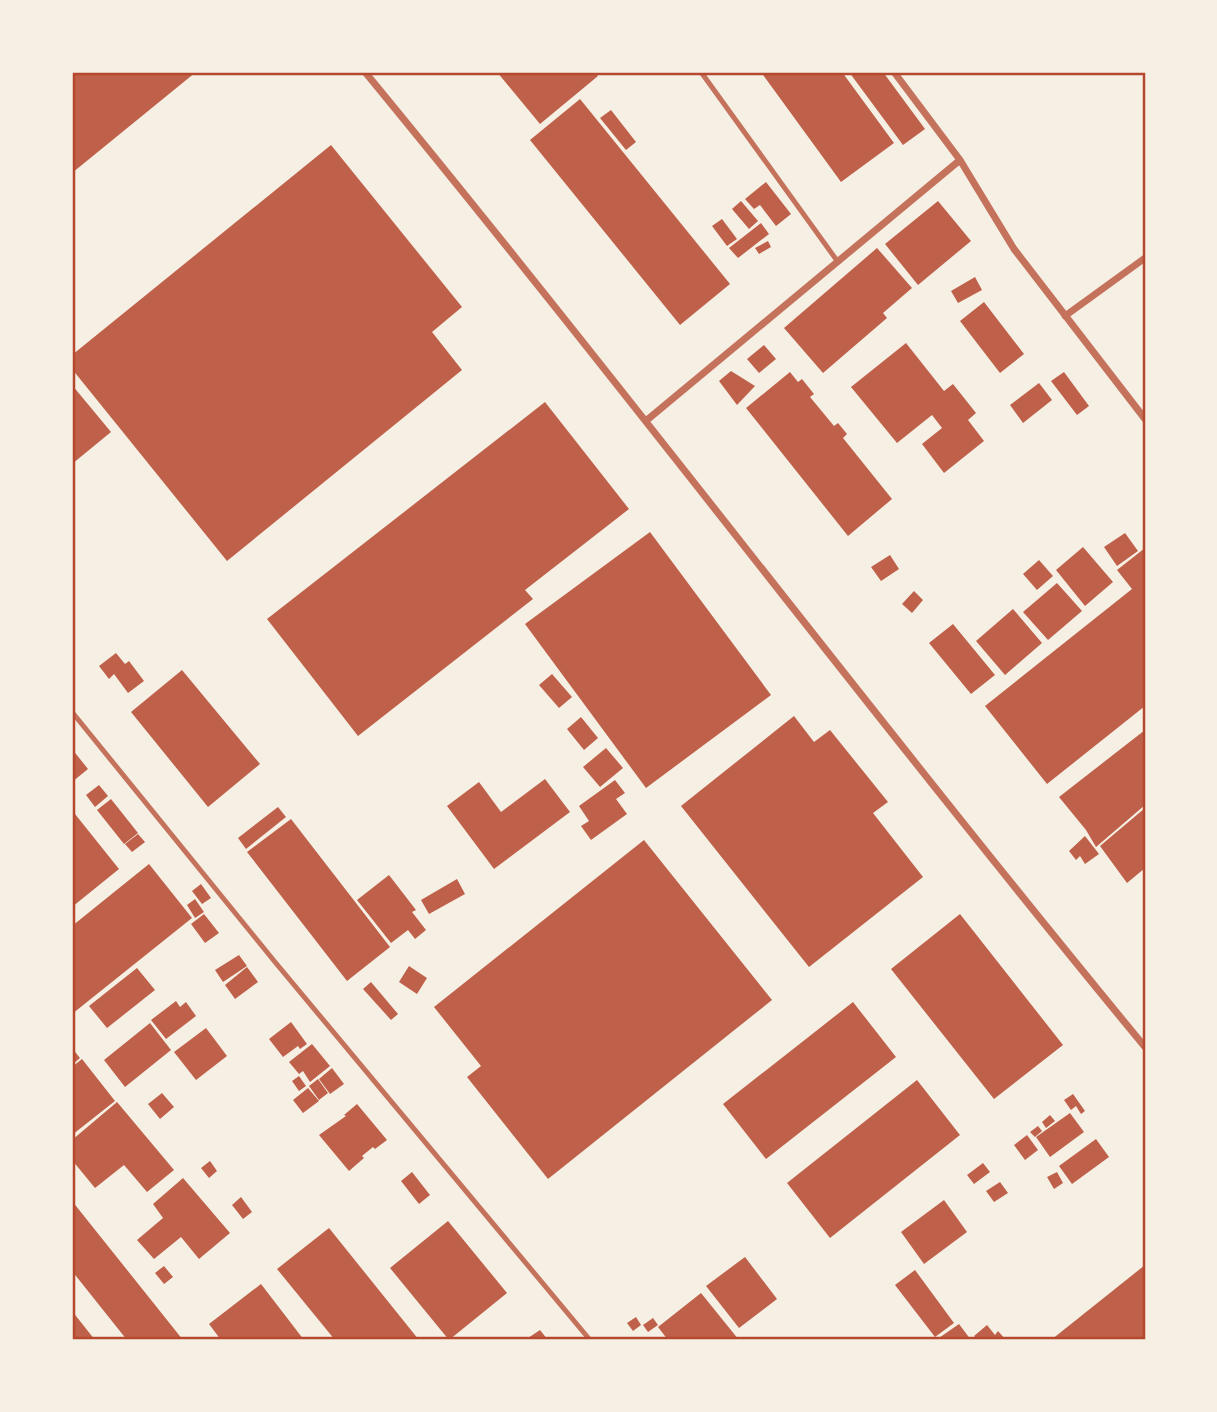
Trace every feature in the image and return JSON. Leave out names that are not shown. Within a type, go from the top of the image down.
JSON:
[{"type":"street","points":[[894,72],[960,160],[1014,249],[1145,419]]},
{"type":"street","points":[[368,73],[647,420],[1029,906],[1145,1047]]},
{"type":"street","points":[[647,420],[960,160]]},
{"type":"street","points":[[1065,316],[1145,258]]},
{"type":"lane","points":[[701,72],[838,262]]},
{"type":"lane","points":[[72,712],[275,962],[590,1340]]},
{"type":"building","points":[[72,72],[196,72],[72,173]]},
{"type":"building","points":[[497,72],[594,72],[598,76],[540,124]]},
{"type":"building","points":[[761,72],[842,72],[894,143],[841,182]]},
{"type":"building","points":[[849,72],[883,72],[925,129],[903,145]]},
{"type":"building","points":[[580,99],[730,284],[680,325],[530,140]]},
{"type":"building","points":[[611,110],[636,142],[626,150],[600,118]]},
{"type":"building","points":[[331,145],[462,307],[432,332],[462,370],[227,561],[72,369],[72,355]]},
{"type":"building","points":[[766,182],[791,214],[776,226],[760,205],[754,209],[745,199]]},
{"type":"building","points":[[741,201],[758,221],[749,229],[732,209]]},
{"type":"building","points":[[938,201],[971,241],[918,285],[885,244]]},
{"type":"building","points":[[722,219],[737,239],[727,246],[712,226]]},
{"type":"building","points":[[761,223],[769,234],[738,258],[729,248]]},
{"type":"building","points":[[768,241],[771,247],[759,254],[755,248]]},
{"type":"building","points":[[877,248],[912,288],[883,313],[887,318],[823,373],[784,328]]},
{"type":"building","points":[[975,277],[982,290],[958,303],[951,291]]},
{"type":"building","points":[[984,302],[1024,354],[1000,373],[960,321]]},
{"type":"building","points":[[906,343],[944,391],[953,384],[976,413],[968,420],[984,441],[944,473],[922,444],[942,428],[932,415],[897,443],[851,387]]},
{"type":"building","points":[[764,345],[776,359],[759,373],[747,359]]},
{"type":"building","points":[[731,371],[755,386],[737,405],[719,381]]},
{"type":"building","points":[[790,372],[798,382],[802,379],[814,394],[810,397],[834,426],[838,423],[847,434],[843,438],[892,499],[848,536],[746,408]]},
{"type":"building","points":[[1064,372],[1089,406],[1077,415],[1051,381]]},
{"type":"building","points":[[1039,383],[1052,400],[1023,423],[1010,405]]},
{"type":"building","points":[[72,385],[111,432],[72,464]]},
{"type":"building","points":[[545,402],[629,509],[525,590],[533,599],[358,736],[267,619]]},
{"type":"building","points":[[650,532],[771,695],[646,788],[525,624]]},
{"type":"building","points":[[1125,533],[1138,551],[1117,566],[1104,547]]},
{"type":"building","points":[[1083,547],[1113,582],[1085,606],[1056,570]]},
{"type":"building","points":[[1145,548],[1145,706],[1047,784],[985,706],[1132,589],[1117,570]]},
{"type":"building","points":[[890,555],[899,569],[881,581],[871,567]]},
{"type":"building","points":[[1039,560],[1053,576],[1037,590],[1023,574]]},
{"type":"building","points":[[1057,583],[1082,611],[1048,640],[1023,612]]},
{"type":"building","points":[[914,591],[923,600],[912,613],[902,604]]},
{"type":"building","points":[[1013,609],[1042,643],[1005,675],[976,641]]},
{"type":"building","points":[[953,624],[995,675],[971,694],[929,643]]},
{"type":"building","points":[[116,653],[125,664],[129,661],[144,681],[128,693],[114,674],[109,679],[99,666]]},
{"type":"building","points":[[182,670],[260,764],[208,807],[131,712]]},
{"type":"building","points":[[552,674],[572,697],[559,708],[539,685]]},
{"type":"building","points":[[794,716],[814,742],[830,730],[888,802],[873,813],[923,877],[809,967],[681,806]]},
{"type":"building","points":[[581,717],[598,738],[584,750],[567,729]]},
{"type":"building","points":[[1145,730],[1145,805],[1096,847],[1059,797]]},
{"type":"building","points":[[606,748],[623,768],[600,787],[583,767]]},
{"type":"building","points":[[72,749],[88,769],[72,782]]},
{"type":"building","points":[[545,779],[570,812],[494,869],[447,806],[479,782],[501,812]]},
{"type":"building","points":[[615,780],[625,793],[616,799],[627,814],[591,840],[581,826],[589,821],[579,806]]},
{"type":"building","points":[[99,785],[108,796],[95,807],[86,795]]},
{"type":"building","points":[[111,799],[138,833],[124,844],[97,810]]},
{"type":"building","points":[[278,807],[286,817],[246,849],[238,838]]},
{"type":"building","points":[[1145,808],[1145,868],[1127,883],[1100,846]]},
{"type":"building","points":[[75,814],[119,869],[72,907],[72,817]]},
{"type":"building","points":[[291,819],[390,947],[347,981],[247,852]]},
{"type":"building","points":[[138,834],[145,842],[132,852],[125,844]]},
{"type":"building","points":[[1085,836],[1099,854],[1085,864],[1080,856],[1076,860],[1069,851]]},
{"type":"building","points":[[644,840],[772,1000],[548,1179],[467,1077],[481,1066],[434,1007]]},
{"type":"building","points":[[149,864],[192,918],[72,1014],[72,926]]},
{"type":"building","points":[[389,875],[416,910],[412,912],[426,930],[415,939],[408,930],[391,943],[357,900]]},
{"type":"building","points":[[457,879],[465,894],[429,914],[421,900]]},
{"type":"building","points":[[201,884],[211,898],[202,904],[192,891]]},
{"type":"building","points":[[195,899],[204,912],[195,918],[187,905]]},
{"type":"building","points":[[204,914],[219,933],[205,943],[191,924]]},
{"type":"building","points":[[960,914],[1063,1045],[994,1099],[891,969]]},
{"type":"building","points":[[239,955],[247,966],[223,982],[215,970]]},
{"type":"building","points":[[409,966],[427,978],[417,994],[399,982]]},
{"type":"building","points":[[247,967],[258,982],[235,999],[225,985]]},
{"type":"building","points":[[137,968],[155,990],[107,1028],[89,1006]]},
{"type":"building","points":[[371,982],[398,1014],[391,1020],[363,989]]},
{"type":"building","points":[[176,1001],[180,1007],[186,1002],[196,1016],[166,1039],[151,1020]]},
{"type":"building","points":[[853,1002],[896,1057],[766,1159],[723,1104]]},
{"type":"building","points":[[291,1022],[307,1044],[300,1049],[298,1046],[283,1057],[269,1039]]},
{"type":"building","points":[[150,1023],[171,1050],[125,1087],[104,1060]]},
{"type":"building","points":[[206,1028],[227,1056],[196,1080],[174,1052]]},
{"type":"building","points":[[312,1044],[330,1066],[310,1082],[303,1071],[299,1074],[289,1062]]},
{"type":"building","points":[[72,1048],[80,1058],[72,1065]]},
{"type":"building","points":[[82,1059],[115,1101],[72,1135],[72,1067]]},
{"type":"building","points":[[332,1068],[344,1084],[330,1094],[319,1079]]},
{"type":"building","points":[[299,1076],[306,1086],[299,1091],[292,1081]]},
{"type":"building","points":[[318,1079],[328,1093],[319,1100],[309,1086]]},
{"type":"building","points":[[917,1080],[960,1135],[830,1238],[787,1183]]},
{"type":"building","points":[[308,1088],[319,1101],[303,1113],[293,1100]]},
{"type":"building","points":[[162,1093],[174,1107],[160,1119],[148,1104]]},
{"type":"building","points":[[1073,1094],[1085,1111],[1081,1114],[1076,1106],[1071,1110],[1064,1100]]},
{"type":"building","points":[[117,1102],[174,1170],[147,1192],[124,1165],[95,1188],[72,1160],[72,1140]]},
{"type":"building","points":[[357,1104],[387,1140],[375,1149],[373,1147],[349,1171],[319,1135],[346,1116],[344,1115]]},
{"type":"building","points":[[1070,1113],[1084,1132],[1050,1157],[1036,1137]]},
{"type":"building","points":[[1050,1115],[1055,1121],[1046,1128],[1042,1122]]},
{"type":"building","points":[[1038,1126],[1042,1131],[1035,1137],[1030,1132]]},
{"type":"building","points":[[1027,1135],[1038,1150],[1025,1160],[1014,1145]]},
{"type":"building","points":[[1096,1139],[1109,1157],[1072,1184],[1059,1166]]},
{"type":"building","points":[[210,1161],[217,1171],[209,1178],[201,1168]]},
{"type":"building","points":[[983,1163],[990,1172],[974,1184],[967,1175]]},
{"type":"building","points":[[412,1172],[430,1195],[419,1204],[401,1181]]},
{"type":"building","points":[[1057,1172],[1063,1183],[1054,1189],[1047,1177]]},
{"type":"building","points":[[183,1178],[230,1233],[199,1259],[181,1237],[154,1259],[137,1240],[163,1218],[153,1204]]},
{"type":"building","points":[[1000,1182],[1008,1193],[994,1202],[986,1191]]},
{"type":"building","points":[[241,1197],[252,1212],[243,1219],[232,1205]]},
{"type":"building","points":[[944,1200],[967,1232],[924,1264],[901,1232]]},
{"type":"building","points":[[72,1201],[183,1340],[127,1340],[72,1271]]},
{"type":"building","points":[[448,1221],[507,1293],[449,1340],[390,1268]]},
{"type":"building","points":[[329,1228],[419,1340],[335,1340],[277,1269]]},
{"type":"building","points":[[745,1257],[777,1299],[739,1328],[706,1286]]},
{"type":"building","points":[[1145,1265],[1145,1340],[1051,1340]]},
{"type":"building","points":[[164,1266],[173,1277],[164,1284],[155,1273]]},
{"type":"building","points":[[915,1270],[954,1323],[935,1337],[895,1285]]},
{"type":"building","points":[[261,1284],[304,1340],[221,1340],[209,1324]]},
{"type":"building","points":[[701,1293],[739,1340],[668,1340],[658,1327]]},
{"type":"building","points":[[72,1311],[95,1340],[72,1340]]},
{"type":"building","points":[[636,1317],[641,1325],[633,1331],[627,1323]]},
{"type":"building","points":[[653,1318],[658,1325],[648,1332],[643,1325]]},
{"type":"building","points":[[959,1324],[971,1340],[936,1340]]},
{"type":"building","points":[[987,1325],[995,1335],[998,1331],[1006,1340],[978,1340],[974,1336]]},
{"type":"building","points":[[540,1330],[548,1340],[525,1340]]}]
